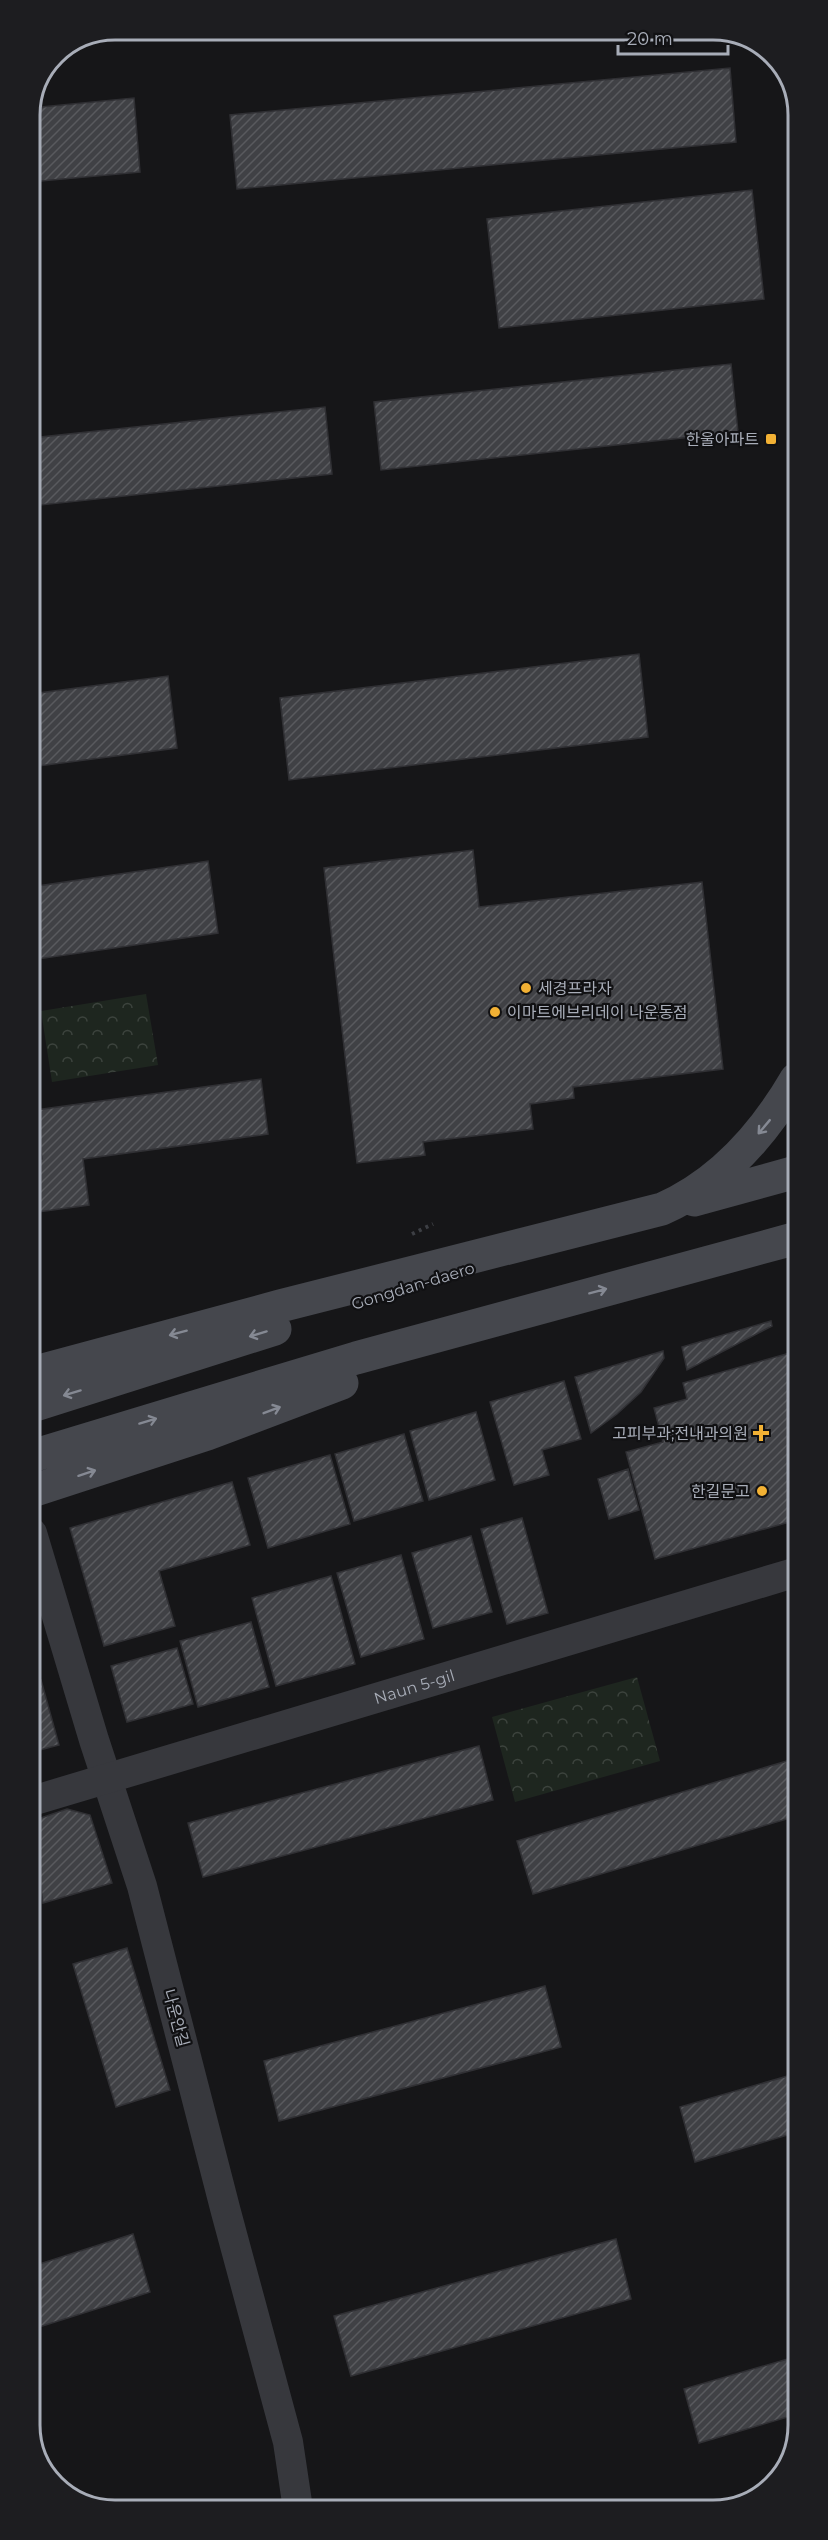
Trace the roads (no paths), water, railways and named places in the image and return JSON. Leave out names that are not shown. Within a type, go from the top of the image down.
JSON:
[{"type":"street","points":[[41,1371],[280,1306],[662,1209],[687,1198],[712,1181],[768,1123],[788,1092]]},
{"type":"street","name":"Gongdan-daero","points":[[41,1403],[662,1209],[788,1174]]},
{"type":"street","points":[[41,1453],[356,1358],[788,1240]]},
{"type":"street","points":[[41,1488],[207,1434],[564,1300]]},
{"type":"street","name":"나운안길","points":[[41,1563],[106,1778],[142,1886],[285,2431],[296,2499]]},
{"type":"street","name":"Naun 5-gil","points":[[41,1798],[788,1575]]},
{"type":"place","name":"한울아파트","points":[[771,439]]},
{"type":"place","name":"세경프라자","points":[[526,988]]},
{"type":"place","name":"이마트에브리데이 나운동점","points":[[495,1012]]},
{"type":"place","name":"고피부과;전내과의원","points":[[761,1433]]},
{"type":"place","name":"한길문고","points":[[762,1491]]}]
